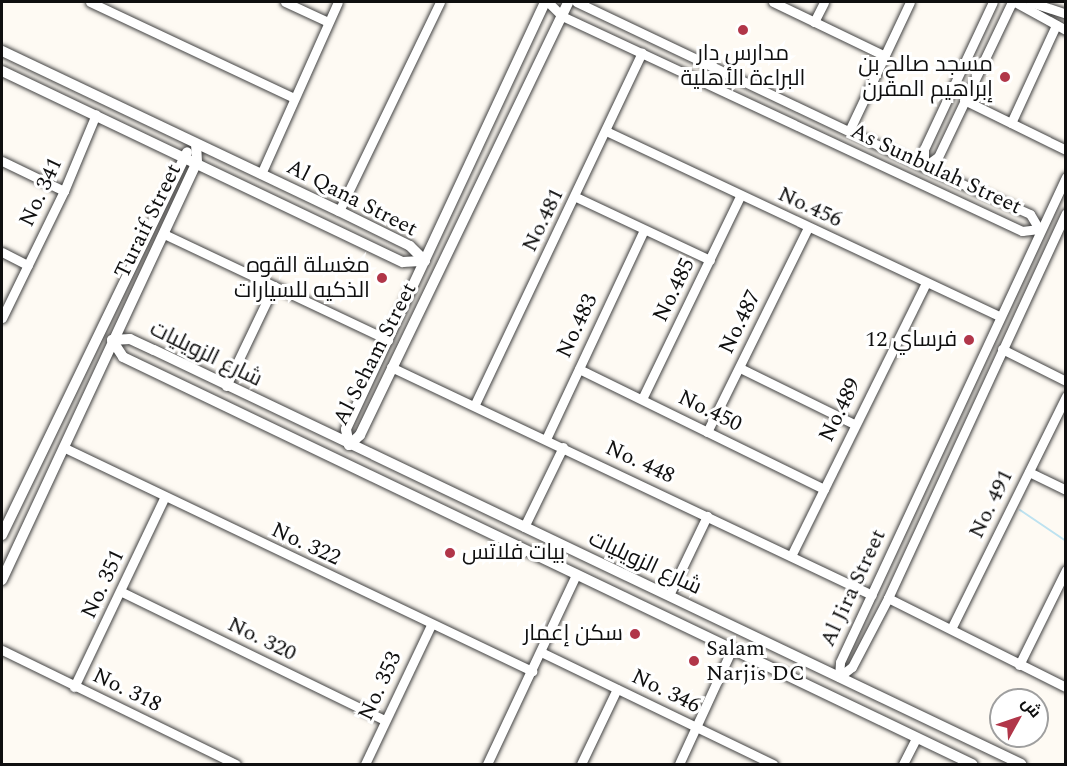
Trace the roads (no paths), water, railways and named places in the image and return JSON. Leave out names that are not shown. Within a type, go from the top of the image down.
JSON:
[{"type":"street","points":[[90,2],[294,98]]},
{"type":"street","points":[[285,2],[328,22]]},
{"type":"street","points":[[261,174],[339,2]]},
{"type":"street","points":[[339,211],[440,2]]},
{"type":"street","name":"As Sunbulah Street","points":[[546,2],[562,16],[1022,231],[1040,229],[1030,214],[924,167],[850,129],[576,2]]},
{"type":"street","name":"Al Seham Street","points":[[349,446],[346,429],[546,2]]},
{"type":"street","name":"Al Seham Street","points":[[349,446],[360,435],[568,2]]},
{"type":"street","points":[[773,2],[885,56]]},
{"type":"street","points":[[814,22],[824,2]]},
{"type":"street","points":[[850,129],[910,2]]},
{"type":"street","points":[[924,167],[924,149],[993,2]]},
{"type":"street","points":[[924,167],[938,156],[1013,2],[1065,30]]},
{"type":"street","points":[[1030,2],[1065,14]]},
{"type":"street","points":[[1011,123],[1056,25]]},
{"type":"street","name":"Al Qana Street","points":[[2,51],[410,246],[424,261]]},
{"type":"street","name":"No.481","points":[[475,404],[576,197],[642,52]]},
{"type":"street","name":"Al Qana Street","points":[[2,71],[184,155],[403,262],[424,261]]},
{"type":"street","points":[[964,100],[1065,150]]},
{"type":"street","name":"No. 341","points":[[2,318],[64,191],[96,114]]},
{"type":"street","name":"No.456","points":[[606,131],[808,228],[1000,316]]},
{"type":"street","name":"Turaif Street","points":[[3,527],[184,155],[196,144]]},
{"type":"street","name":"Turaif Street","points":[[2,580],[112,340],[198,162],[196,144]]},
{"type":"street","points":[[3,164],[64,191]]},
{"type":"street","name":"Al Jira Street","points":[[839,677],[840,662],[1065,177]]},
{"type":"street","name":"No.485","points":[[642,399],[740,196]]},
{"type":"street","points":[[576,197],[710,260]]},
{"type":"street","name":"Al Jira Street","points":[[839,677],[852,668],[888,598],[1065,213]]},
{"type":"street","name":"No.487","points":[[707,432],[808,228]]},
{"type":"street","name":"No.483","points":[[546,439],[644,230]]},
{"type":"street","points":[[164,234],[388,340]]},
{"type":"street","points":[[2,252],[28,265]]},
{"type":"street","name":"No.489","points":[[791,556],[854,424],[926,283]]},
{"type":"street","points":[[226,386],[274,286]]},
{"type":"street","name":"شارع الزويليات","points":[[972,765],[123,357],[112,340],[130,339],[349,446],[669,595],[1021,765]]},
{"type":"street","points":[[1002,349],[1065,381]]},
{"type":"street","name":"No. 448","points":[[391,367],[475,404],[872,595]]},
{"type":"street","points":[[740,368],[854,424]]},
{"type":"street","name":"No.450","points":[[579,369],[824,489]]},
{"type":"street","name":"No. 491","points":[[951,629],[1065,396]]},
{"type":"street","points":[[524,527],[563,447]]},
{"type":"street","name":"No. 322","points":[[64,448],[164,498],[532,671]]},
{"type":"street","points":[[1029,472],[1065,490]]},
{"type":"street","name":"No. 351","points":[[74,687],[122,592],[164,498]]},
{"type":"street","points":[[669,595],[707,516]]},
{"type":"street","points":[[1019,665],[1065,570]]},
{"type":"street","points":[[487,765],[576,575]]},
{"type":"street","name":"No. 320","points":[[122,592],[385,720]]},
{"type":"street","points":[[888,598],[1065,687]]},
{"type":"street","name":"No. 353","points":[[365,765],[431,625]]},
{"type":"street","points":[[679,765],[732,649]]},
{"type":"street","name":"No. 318","points":[[2,650],[236,765]]},
{"type":"street","name":"No. 346","points":[[541,652],[773,765]]},
{"type":"street","points":[[581,765],[617,689]]},
{"type":"street","points":[[903,765],[916,738]]},
{"type":"waterway","points":[[1020,510],[1066,541]]},
{"type":"place","name":"مدارس دار البراءة الأهلية","points":[[743,30]]},
{"type":"place","name":"مسجد صالح بن إبراهيم المقرن","points":[[1005,77]]},
{"type":"place","name":"مغسلة القوه الذكيه للسيارات","points":[[382,278]]},
{"type":"place","name":"فرساي 12","points":[[969,340]]},
{"type":"place","name":"بيات فلاتس","points":[[450,553]]},
{"type":"place","name":"سكن إعمار","points":[[635,634]]},
{"type":"place","name":"Salam Narjis DC","points":[[694,661]]}]
